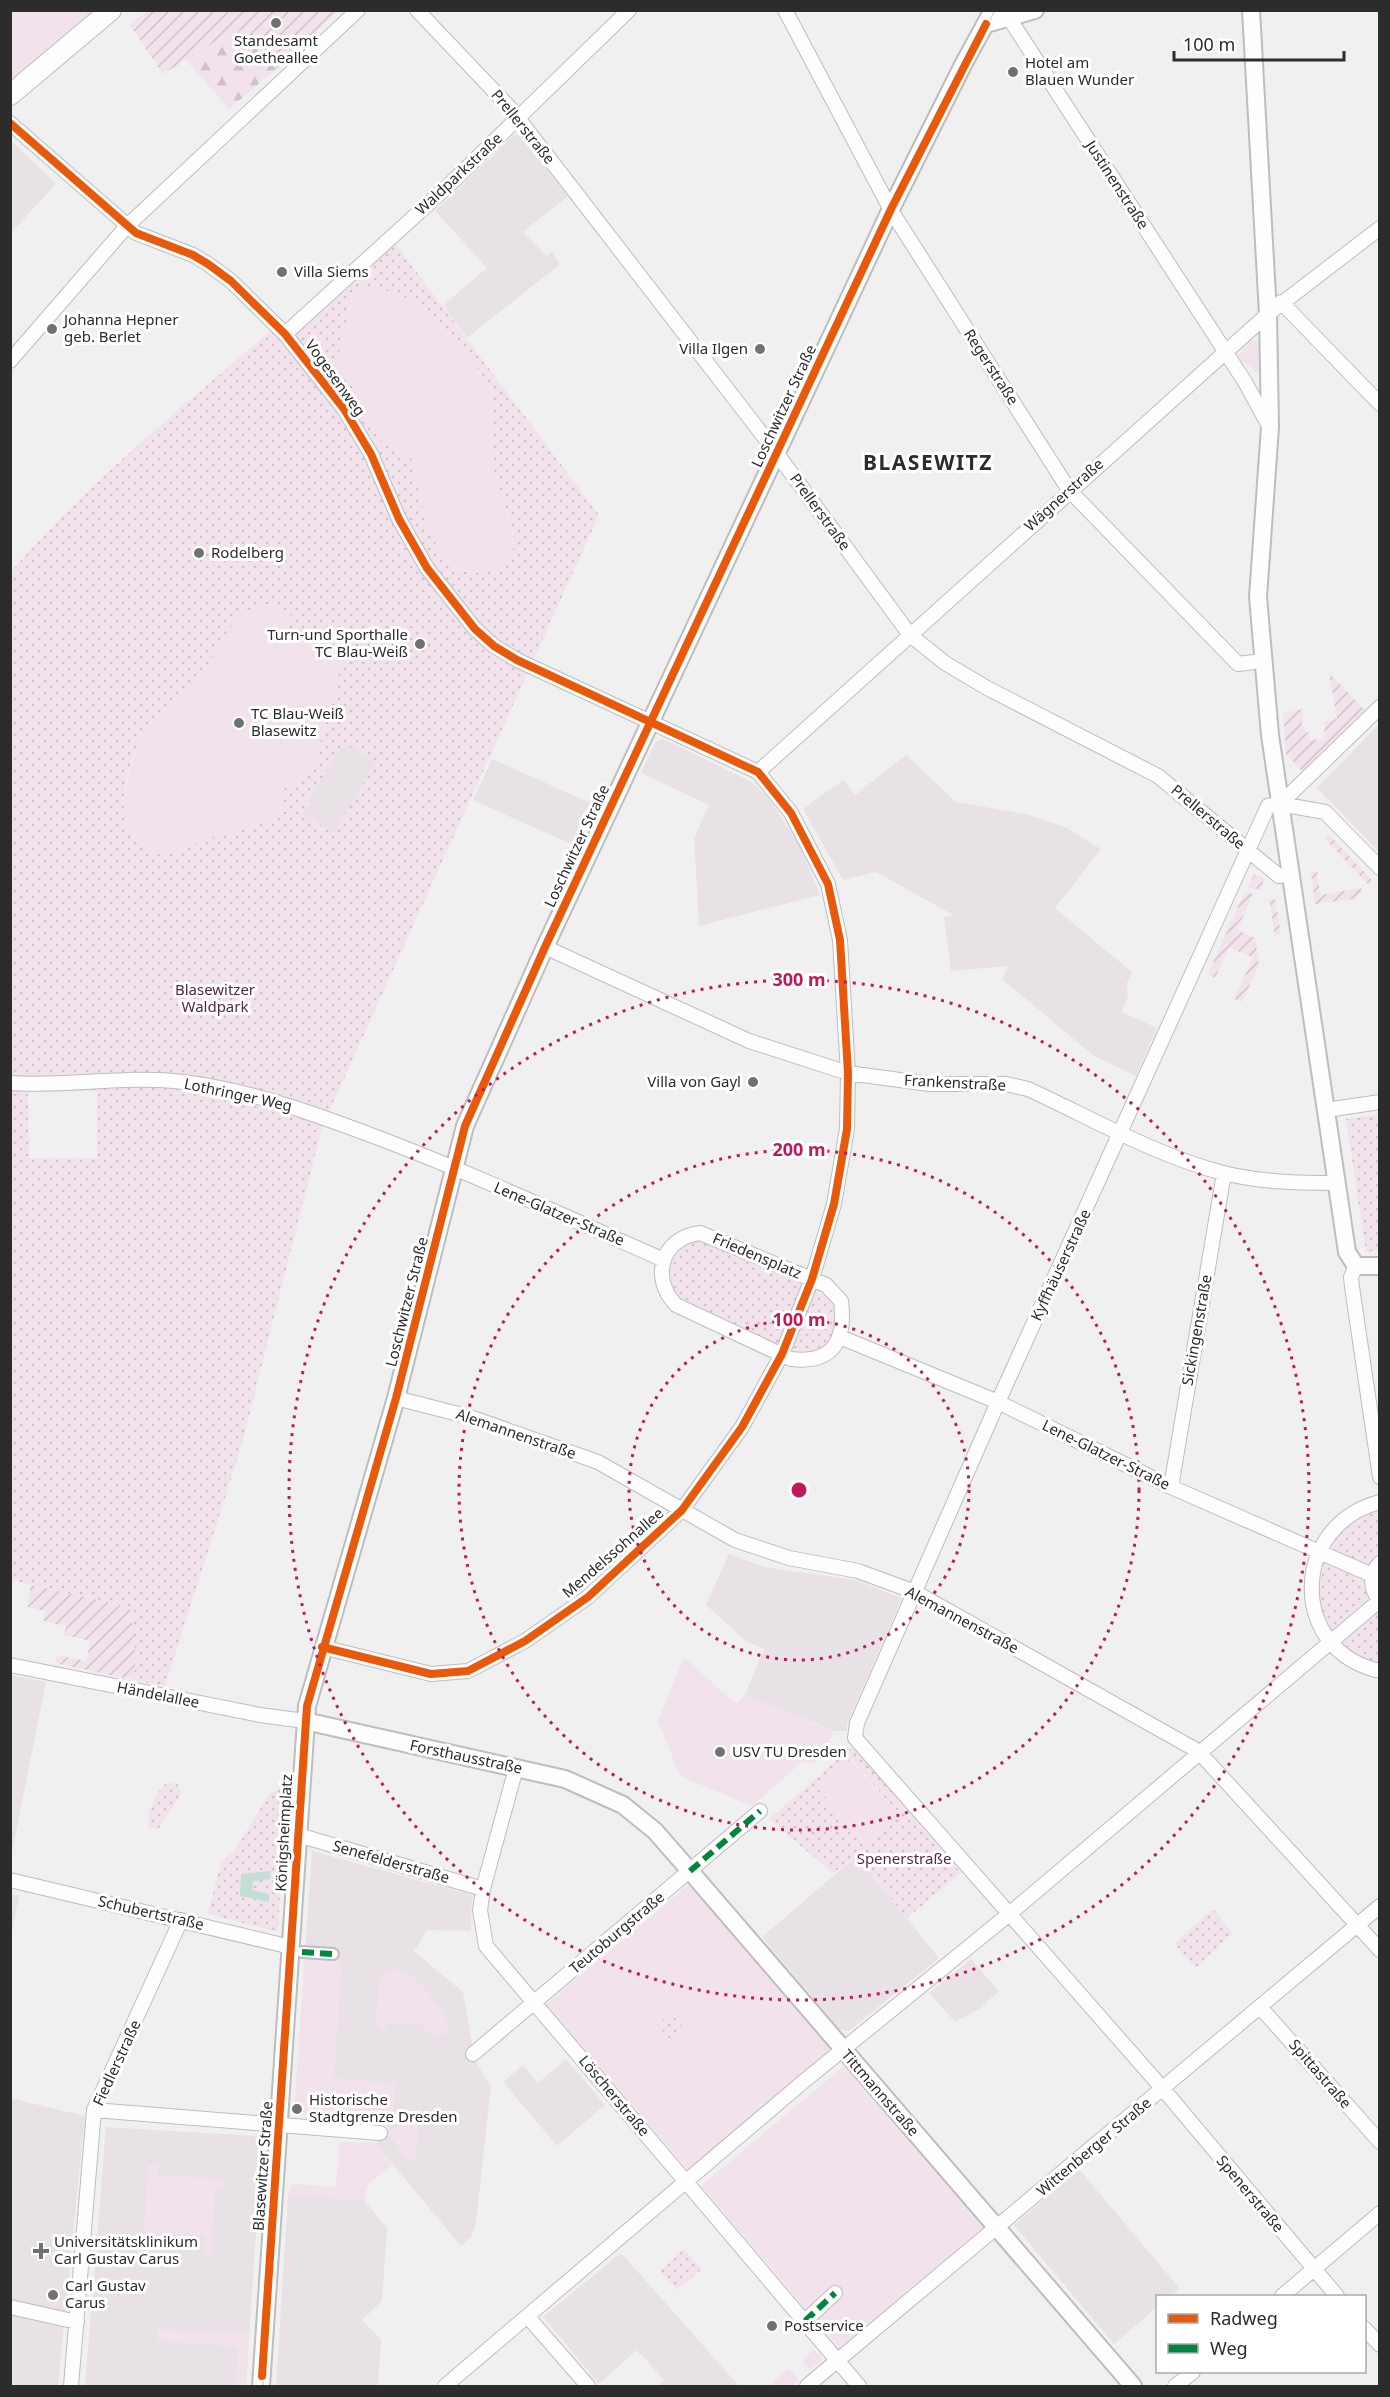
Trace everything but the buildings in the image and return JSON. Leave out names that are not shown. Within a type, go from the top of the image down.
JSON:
[{"type":"main road","points":[[10,95],[79,34],[111,10]]},
{"type":"street","points":[[10,361],[127,226],[347,23],[358,10]]},
{"type":"street","name":"Prellerstraße","points":[[417,10],[518,119],[777,453],[910,635],[945,663],[987,688],[1158,776],[1280,876],[1290,874]]},
{"type":"street","name":"Waldparkstraße","points":[[285,334],[518,119],[630,10]]},
{"type":"street","name":"Regerstraße","points":[[785,10],[891,209],[1070,490],[1238,664],[1262,661]]},
{"type":"street","points":[[989,17],[1010,18],[1035,10]]},
{"type":"street","points":[[1251,10],[1268,314],[1270,427],[1258,597],[1262,661],[1290,874],[1347,1252],[1356,1266]]},
{"type":"street","name":"Loschwitzer Straße","points":[[305,1721],[309,1690],[396,1398],[470,1110],[891,209],[989,17]]},
{"type":"street","name":"Justinenstraße","points":[[1010,18],[1224,351],[1270,427]]},
{"type":"street","name":"Vogesenweg","points":[[10,123],[136,233],[193,255],[208,264],[231,281],[285,334],[344,409],[370,454],[399,519],[427,568],[475,629],[494,646],[517,660],[650,722]]},
{"type":"street","name":"Wägnerstraße","points":[[758,772],[1224,351],[1281,302],[1380,228]]},
{"type":"street","points":[[1281,302],[1380,404]]},
{"type":"street","points":[[1281,804],[1380,707]]},
{"type":"street","points":[[650,722],[758,772],[791,813],[828,884],[840,940],[848,1073],[845,1140],[834,1204],[812,1279]]},
{"type":"street","points":[[1281,804],[1325,812],[1380,868]]},
{"type":"street","name":"Kyffhäuserstraße","points":[[855,1738],[857,1723],[998,1402],[1122,1133],[1247,850],[1268,806],[1281,804]]},
{"type":"street","name":"Frankenstraße","points":[[545,947],[749,1041],[848,1073],[929,1084],[1006,1084],[1028,1089],[1186,1161],[1224,1173],[1286,1183],[1337,1183]]},
{"type":"street","name":"Lothringer Weg","points":[[10,1083],[35,1085],[141,1079],[206,1085],[267,1098],[304,1110],[454,1168]]},
{"type":"street","points":[[1326,1110],[1380,1102]]},
{"type":"street","name":"Lene-Glatzer-Straße","points":[[454,1168],[664,1260]]},
{"type":"street","name":"Sickingenstraße","points":[[1171,1487],[1224,1173]]},
{"type":"street","name":"Friedensplatz","points":[[664,1260],[678,1241],[689,1234],[700,1233],[826,1285],[841,1301],[843,1317],[840,1337]]},
{"type":"street","points":[[664,1260],[662,1282],[666,1294],[676,1305],[782,1354],[804,1360],[824,1356],[835,1347],[840,1337]]},
{"type":"street","points":[[1356,1266],[1380,1266]]},
{"type":"street","points":[[1356,1266],[1351,1277],[1380,1477]]},
{"type":"street","name":"Friedensplatz","points":[[782,1354],[812,1279]]},
{"type":"street","name":"Lene-Glatzer-Straße","points":[[840,1337],[998,1402],[1171,1487],[1372,1575]]},
{"type":"street","name":"Mendelssohnallee","points":[[322,1647],[431,1674],[468,1671],[525,1641],[588,1596],[682,1510],[742,1427],[782,1354]]},
{"type":"street","name":"Alemannenstraße","points":[[396,1398],[470,1417],[598,1462],[735,1540],[789,1558],[858,1570],[915,1592],[1198,1751],[1380,1950]]},
{"type":"street","points":[[1380,1502],[1352,1512],[1339,1522],[1318,1551],[1311,1581],[1311,1598],[1316,1615],[1330,1641],[1352,1660],[1380,1671]]},
{"type":"street","points":[[445,2386],[1379,1601],[1372,1586],[1372,1575],[1380,1563]]},
{"type":"street","name":"Händelallee","points":[[10,1665],[260,1715],[305,1721]]},
{"type":"street","name":"Forsthausstraße","points":[[305,1721],[565,1779],[623,1804]]},
{"type":"street","name":"Königsheimplatz","points":[[296,1949],[298,1835],[305,1721]]},
{"type":"street","name":"Spenerstraße","points":[[855,1738],[1163,2089],[1336,2295]]},
{"type":"street","name":"Löscherstraße","points":[[516,1768],[483,1889],[480,1910],[486,1946],[859,2386]]},
{"type":"street","name":"Tittmannstraße","points":[[623,1804],[655,1831],[1133,2386]]},
{"type":"street","name":"Teutoburgstraße","points":[[473,2054],[760,1811]]},
{"type":"street","name":"Senefelderstraße","points":[[298,1835],[483,1889]]},
{"type":"street","name":"Schubertstraße","points":[[10,1880],[296,1949]]},
{"type":"street","name":"Wittenberger Straße","points":[[807,2386],[1380,1906]]},
{"type":"street","name":"Fiedlerstraße","points":[[71,2386],[94,2110],[181,1920]]},
{"type":"street","points":[[296,1949],[333,1954]]},
{"type":"street","name":"Blasewitzer Straße","points":[[261,2386],[279,2125],[296,1949]]},
{"type":"street","name":"Spittastraße","points":[[1260,2007],[1380,2142]]},
{"type":"street","points":[[94,2110],[380,2133]]},
{"type":"street","points":[[1283,2295],[1380,2213]]},
{"type":"street","points":[[804,2321],[835,2293]]},
{"type":"street","points":[[10,2307],[77,2322]]},
{"type":"street","points":[[528,2317],[588,2386]]},
{"type":"street","points":[[1366,2329],[1380,2345]]},
{"type":"street","points":[[1175,2386],[1192,2373]]},
{"type":"shaded area","points":[[515,134],[519,135],[568,196],[523,232],[547,256],[552,252],[560,264],[467,338],[443,305],[487,268],[435,211]]},
{"type":"shaded area","points":[[10,140],[56,184],[11,233],[10,233]]},
{"type":"shaded area","points":[[1379,724],[1379,852],[1317,788]]},
{"type":"shaded area","points":[[663,739],[750,781],[766,795],[799,844],[820,895],[699,926],[694,838],[709,805],[641,773],[656,741]]},
{"type":"shaded area","points":[[347,745],[377,761],[334,833],[302,814],[341,747]]},
{"type":"shaded area","points":[[906,755],[956,802],[1027,814],[1067,828],[1101,849],[1055,908],[1132,972],[1127,983],[1128,996],[1122,1012],[1157,1028],[1136,1076],[1094,1056],[1002,979],[1009,966],[951,971],[944,917],[953,915],[876,872],[843,880],[803,809],[843,780],[855,795]]},
{"type":"shaded area","points":[[492,759],[593,804],[573,845],[473,800]]},
{"type":"shaded area","points":[[729,1554],[764,1567],[855,1580],[902,1598],[847,1724],[847,1731],[834,1731],[745,1695],[764,1649],[747,1642],[706,1605]]},
{"type":"shaded area","points":[[10,1675],[46,1682],[11,1857]]},
{"type":"shaded area","points":[[312,1851],[472,1895],[471,1931],[427,1930],[414,1951],[463,1992],[475,2061],[491,2086],[476,2222],[472,2236],[461,2246],[375,2143],[388,2134],[386,2120],[294,2113]]},
{"type":"shaded area","points":[[854,1858],[861,1862],[939,1958],[849,2031],[839,2029],[762,1937]]},
{"type":"shaded area","points":[[270,1871],[270,1879],[253,1881],[252,1890],[269,1894],[269,1902],[240,1896],[241,1874]]},
{"type":"shaded area","points":[[10,1894],[19,1896],[11,1937]]},
{"type":"shaded area","points":[[971,1959],[999,1991],[979,2009],[955,2022],[929,1993]]},
{"type":"shaded area","points":[[566,2059],[605,2105],[557,2146],[503,2082],[523,2065],[538,2083]]},
{"type":"shaded area","name":"Universitätsklinikum Carl Gustav Carus","points":[[10,2098],[85,2116],[58,2386],[11,2386]]},
{"type":"shaded area","points":[[106,2127],[257,2136],[262,2142],[246,2386],[85,2386]]},
{"type":"shaded area","points":[[1079,2169],[1180,2289],[1171,2295],[1156,2295],[1156,2308],[1114,2344],[1014,2225]]},
{"type":"shaded area","points":[[288,2195],[364,2200],[387,2228],[382,2301],[362,2320],[381,2339],[378,2386],[276,2386]]},
{"type":"shaded area","points":[[621,2253],[739,2386],[658,2386],[664,2380],[637,2350],[599,2384],[543,2317]]},
{"type":"green space","points":[[11,10],[93,10],[93,11],[11,80]]},
{"type":"green space","points":[[148,11],[338,11],[276,69],[242,30],[222,37],[163,74],[129,24]]},
{"type":"green space","points":[[242,30],[276,69],[229,109],[184,58],[222,37]]},
{"type":"green space","name":"Blasewitzer Waldpark","points":[[394,242],[599,515],[322,1127],[242,1444],[165,1686],[133,1680],[136,1660],[130,1607],[11,1580],[11,572],[104,476],[271,330],[283,344]],"holes":[[[377,289],[403,296],[410,301],[435,323],[489,385],[492,410],[490,453],[494,455],[496,480],[511,524],[514,544],[510,557],[492,570],[471,572],[455,566],[442,554],[432,537],[425,517],[412,459],[400,456],[390,439],[381,442],[355,400],[357,382],[342,377],[338,370],[338,357],[351,300],[362,290]],[[266,604],[293,616],[286,626],[320,651],[323,648],[342,662],[315,763],[295,788],[288,784],[275,802],[282,807],[264,822],[244,830],[211,837],[182,851],[157,853],[138,840],[128,827],[125,817],[124,792],[133,758],[142,738],[153,723],[193,686],[233,624],[253,608]],[[347,745],[376,761],[334,833],[303,814],[308,801],[341,747]],[[97,1091],[97,1158],[29,1158],[28,1092]]]},
{"type":"green space","points":[[377,289],[404,296],[411,301],[463,352],[488,383],[492,408],[490,453],[494,454],[496,479],[512,529],[513,540],[510,557],[497,568],[488,571],[468,571],[452,564],[440,551],[431,535],[425,516],[412,460],[400,456],[390,439],[381,443],[338,370],[339,353],[350,305],[358,292]]},
{"type":"green space","points":[[1252,340],[1258,342],[1260,372],[1254,372],[1254,369],[1243,362],[1239,364],[1236,357]]},
{"type":"green space","name":"TC Blau-Weiß Blasewitz","points":[[266,604],[293,616],[286,626],[320,651],[323,648],[342,662],[315,763],[295,788],[288,784],[276,802],[282,807],[264,822],[244,830],[211,837],[175,853],[155,852],[134,836],[126,823],[124,813],[127,782],[142,737],[153,723],[199,679],[233,624],[253,608]]},
{"type":"green space","points":[[1329,673],[1365,710],[1302,771],[1286,754],[1283,713],[1303,709],[1302,726],[1305,726],[1306,733],[1309,732],[1309,740],[1324,739],[1325,721],[1337,719]]},
{"type":"green space","points":[[1329,835],[1372,880],[1368,884],[1325,839]]},
{"type":"green space","points":[[1317,871],[1320,895],[1360,888],[1363,890],[1355,899],[1315,904],[1311,872]]},
{"type":"green space","points":[[1254,875],[1264,878],[1261,890],[1247,887]]},
{"type":"green space","points":[[1245,891],[1253,894],[1237,930],[1255,938],[1259,965],[1242,1002],[1234,999],[1253,958],[1229,947],[1215,978],[1208,974]]},
{"type":"green space","points":[[1269,899],[1275,899],[1281,934],[1275,935]]},
{"type":"green space","points":[[1379,1114],[1379,1250],[1366,1252],[1346,1119]]},
{"type":"green space","points":[[694,1241],[705,1241],[823,1292],[836,1313],[837,1324],[834,1334],[820,1349],[795,1354],[680,1301],[671,1294],[670,1270],[679,1251]]},
{"type":"green space","points":[[1379,1505],[1379,1668],[1345,1652],[1317,1612],[1320,1551],[1364,1509]]},
{"type":"green space","points":[[31,1585],[130,1607],[136,1660],[133,1680],[55,1663],[57,1655],[86,1661],[91,1641],[64,1635],[66,1626],[43,1621],[45,1611],[27,1607]]},
{"type":"green space","points":[[684,1657],[736,1704],[745,1695],[834,1732],[815,1764],[803,1761],[752,1806],[680,1776],[658,1721]]},
{"type":"green space","name":"Spenerstraße","points":[[853,1746],[961,1873],[907,1918],[861,1862],[854,1858],[833,1873],[769,1819]],"holes":[[[851,1759],[900,1815],[866,1845],[817,1788]]]},
{"type":"green space","points":[[850,1759],[900,1816],[867,1845],[817,1788]]},
{"type":"green space","points":[[168,1782],[177,1784],[182,1793],[159,1828],[149,1829],[152,1804],[159,1791]]},
{"type":"green space","points":[[280,1789],[285,1793],[278,1932],[208,1914],[221,1862],[235,1850],[269,1794]]},
{"type":"green space","points":[[687,1886],[691,1887],[829,2047],[828,2053],[688,2170],[546,2004]]},
{"type":"green space","points":[[1213,1909],[1233,1933],[1196,1968],[1174,1944]]},
{"type":"green space","points":[[305,1958],[342,1962],[334,2078],[396,2083],[393,2109],[386,2120],[294,2113]]},
{"type":"green space","points":[[389,1969],[403,1971],[424,1988],[439,2006],[449,2030],[443,2035],[429,2033],[419,2023],[384,2024],[388,2031],[379,2030],[376,2023],[379,1978]]},
{"type":"green space","points":[[671,2013],[685,2030],[671,2041],[657,2024]]},
{"type":"green space","points":[[844,2066],[983,2228],[839,2348],[701,2186]]},
{"type":"green space","points":[[419,2109],[416,2161],[409,2160],[388,2134]]},
{"type":"green space","points":[[339,2142],[375,2143],[392,2165],[368,2184],[364,2200],[288,2195],[293,2184],[336,2187]]},
{"type":"green space","points":[[148,2165],[157,2165],[157,2175],[225,2179],[224,2189],[215,2189],[211,2258],[204,2257],[205,2236],[150,2233],[149,2253],[143,2253]]},
{"type":"green space","points":[[684,2249],[702,2269],[677,2290],[660,2271]]},
{"type":"green space","points":[[158,2329],[249,2334],[246,2386],[236,2386],[238,2347],[157,2341]]},
{"type":"green space","points":[[814,2349],[823,2359],[810,2370],[802,2360]]},
{"type":"green space","points":[[789,2368],[799,2380],[791,2386],[775,2386],[772,2383]]},
{"type":"tram line","points":[[263,2386],[311,1690],[398,1399],[467,1126],[547,948],[892,212],[995,10]]},
{"type":"marked path","points":[[690,1871],[760,1811]]},
{"type":"marked path","points":[[302,1952],[333,1954]]},
{"type":"marked path","points":[[805,2321],[835,2293]]},
{"type":"cycle path","points":[[262,2376],[307,1706],[396,1398],[465,1126],[545,947],[891,209],[986,24]]},
{"type":"cycle path","points":[[10,123],[136,233],[193,255],[208,264],[231,281],[285,334],[344,409],[371,454],[399,519],[427,568],[475,629],[494,646],[517,660],[758,772],[791,813],[828,884],[840,940],[848,1073],[847,1129],[834,1204],[812,1279],[782,1354],[742,1427],[682,1510],[588,1597],[525,1641],[468,1671],[431,1674],[322,1647]]},
{"type":"place","name":"Standesamt Goetheallee","points":[[276,23]]},
{"type":"place","name":"Hotel am Blauen Wunder","points":[[1013,72]]},
{"type":"place","name":"Villa Siems","points":[[282,272]]},
{"type":"place","name":"Johanna Hepner geb. Berlet","points":[[52,329]]},
{"type":"place","name":"Villa Ilgen","points":[[760,349]]},
{"type":"place","name":"Rodelberg","points":[[199,553]]},
{"type":"place","name":"Turn-und Sporthalle TC Blau-Weiß","points":[[420,644]]},
{"type":"place","name":"TC Blau-Weiß Blasewitz","points":[[239,723]]},
{"type":"place","name":"Villa von Gayl","points":[[753,1082]]},
{"type":"place","name":"USV TU Dresden","points":[[720,1752]]},
{"type":"place","name":"Historische Stadtgrenze Dresden","points":[[297,2109]]},
{"type":"place","name":"Universitätsklinikum Carl Gustav Carus","points":[[41,2251]]},
{"type":"place","name":"Carl Gustav Carus","points":[[53,2295]]},
{"type":"place","name":"Postservice","points":[[772,2326]]},
{"type":"district","name":"BLASEWITZ","points":[[928,463]]}]
